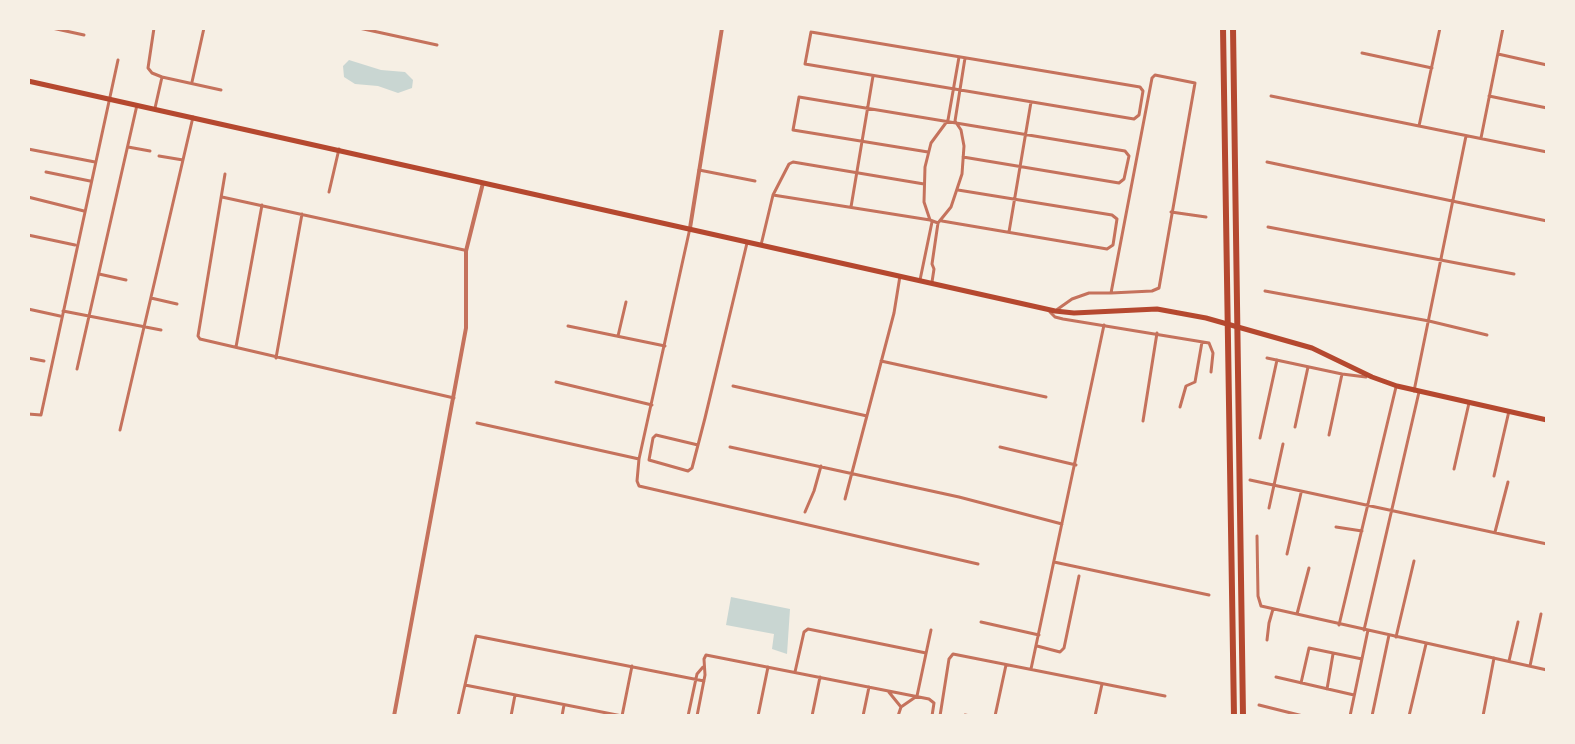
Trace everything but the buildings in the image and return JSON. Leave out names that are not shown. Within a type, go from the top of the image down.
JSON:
[{"type":"highway","points":[[1223,28],[1234,716]]},
{"type":"highway","points":[[1233,28],[1243,716]]},
{"type":"main road","points":[[28,81],[1051,310],[1074,313],[1157,309],[1206,318],[1312,348],[1397,386],[1547,420]]},
{"type":"street","points":[[52,28],[84,35]]},
{"type":"street","points":[[154,28],[148,68],[152,73],[221,90]]},
{"type":"street","points":[[192,82],[204,28]]},
{"type":"street","points":[[359,28],[437,45]]},
{"type":"street","points":[[392,35],[393,28]]},
{"type":"street","points":[[722,28],[690,228],[639,459],[637,481],[641,487],[978,564]]},
{"type":"street","points":[[1419,126],[1440,28]]},
{"type":"street","points":[[1481,138],[1503,28]]},
{"type":"street","points":[[811,32],[959,57],[1143,89],[1139,115],[1134,119],[805,64],[811,32]]},
{"type":"street","points":[[1362,53],[1432,68]]},
{"type":"street","points":[[1498,54],[1547,65]]},
{"type":"street","points":[[920,280],[931,221],[924,202],[928,152],[936,133],[948,120],[959,57]]},
{"type":"street","points":[[932,283],[932,264],[940,222],[958,190],[963,157],[961,130],[955,121],[965,58]]},
{"type":"street","points":[[28,414],[41,415],[118,60]]},
{"type":"street","points":[[1111,293],[1152,78],[1155,75],[1195,83],[1158,289],[1111,293],[1083,295],[1051,310],[1056,318],[1202,342],[1212,346],[1211,372]]},
{"type":"street","points":[[851,207],[873,76]]},
{"type":"street","points":[[155,108],[162,77]]},
{"type":"street","points":[[1271,96],[1547,152]]},
{"type":"street","points":[[1489,96],[1547,108]]},
{"type":"street","points":[[928,152],[793,130],[799,97],[1125,151],[1129,156],[1124,179],[1119,183],[963,157]]},
{"type":"street","points":[[1009,232],[1031,102]]},
{"type":"street","points":[[77,369],[137,105]]},
{"type":"street","points":[[120,430],[193,117]]},
{"type":"street","points":[[1350,716],[1466,136]]},
{"type":"street","points":[[128,147],[150,151]]},
{"type":"street","points":[[28,149],[95,162]]},
{"type":"street","points":[[329,192],[339,149]]},
{"type":"street","points":[[159,156],[183,160]]},
{"type":"street","points":[[761,245],[773,195],[786,167],[793,162],[924,184]]},
{"type":"street","points":[[1267,162],[1547,221]]},
{"type":"street","points":[[699,170],[755,181]]},
{"type":"street","points":[[46,172],[91,181]]},
{"type":"street","points":[[225,174],[199,338],[454,398]]},
{"type":"street","points":[[394,716],[466,328],[466,251],[483,183]]},
{"type":"street","points":[[773,195],[1107,249],[1113,245],[1117,219],[1112,215],[958,190]]},
{"type":"street","points":[[28,197],[84,211]]},
{"type":"street","points":[[222,197],[466,251]]},
{"type":"street","points":[[236,348],[262,205]]},
{"type":"street","points":[[1171,212],[1206,217]]},
{"type":"street","points":[[276,358],[302,214]]},
{"type":"street","points":[[1268,227],[1514,274]]},
{"type":"street","points":[[28,235],[76,245]]},
{"type":"street","points":[[698,445],[656,435],[649,460],[689,471],[698,445],[747,242]]},
{"type":"street","points":[[925,263],[932,264]]},
{"type":"street","points":[[99,274],[126,280]]},
{"type":"street","points":[[845,499],[894,313],[900,276]]},
{"type":"street","points":[[1265,291],[1429,321],[1487,335]]},
{"type":"street","points":[[151,298],[177,304]]},
{"type":"street","points":[[618,336],[626,302]]},
{"type":"street","points":[[28,309],[61,316]]},
{"type":"street","points":[[62,310],[161,330]]},
{"type":"street","points":[[1031,669],[1104,325]]},
{"type":"street","points":[[568,326],[665,346]]},
{"type":"street","points":[[1143,421],[1157,333]]},
{"type":"street","points":[[1180,407],[1186,385],[1195,382],[1202,342]]},
{"type":"street","points":[[28,358],[44,361]]},
{"type":"street","points":[[1267,358],[1372,377]]},
{"type":"street","points":[[1260,438],[1277,360]]},
{"type":"street","points":[[881,361],[1046,397]]},
{"type":"street","points":[[1295,427],[1308,367]]},
{"type":"street","points":[[1329,435],[1342,374]]},
{"type":"street","points":[[556,382],[652,405]]},
{"type":"street","points":[[733,386],[867,416]]},
{"type":"street","points":[[1339,625],[1397,386]]},
{"type":"street","points":[[1454,469],[1469,403]]},
{"type":"street","points":[[1494,476],[1509,411]]},
{"type":"street","points":[[477,423],[639,459]]},
{"type":"street","points":[[1269,508],[1283,444]]},
{"type":"street","points":[[730,447],[853,472],[1062,524]]},
{"type":"street","points":[[1000,447],[1076,465]]},
{"type":"street","points":[[805,512],[821,466]]},
{"type":"street","points":[[1250,480],[1547,544]]},
{"type":"street","points":[[1495,534],[1508,482]]},
{"type":"street","points":[[1287,554],[1301,493]]},
{"type":"street","points":[[1336,527],[1362,531]]},
{"type":"street","points":[[1257,536],[1258,603],[1339,625],[1547,670]]},
{"type":"street","points":[[1396,637],[1414,561]]},
{"type":"street","points":[[1054,562],[1209,595]]},
{"type":"street","points":[[1296,615],[1309,568]]},
{"type":"street","points":[[1037,646],[1060,652],[1064,648],[1079,576]]},
{"type":"street","points":[[1267,640],[1273,609]]},
{"type":"street","points":[[1530,666],[1541,614]]},
{"type":"street","points":[[981,622],[1039,635]]},
{"type":"street","points":[[1509,662],[1518,622]]},
{"type":"street","points":[[795,672],[804,632],[808,629],[926,653]]},
{"type":"street","points":[[898,716],[901,707],[917,696],[931,630]]},
{"type":"street","points":[[1372,716],[1389,635]]},
{"type":"street","points":[[458,716],[476,636],[704,681]]},
{"type":"street","points":[[1409,716],[1426,644]]},
{"type":"street","points":[[1301,683],[1308,649],[1362,659]]},
{"type":"street","points":[[1327,689],[1334,653]]},
{"type":"street","points":[[940,716],[951,654],[1165,696]]},
{"type":"street","points":[[697,716],[705,655],[917,696],[933,701],[932,716]]},
{"type":"street","points":[[1483,716],[1494,658]]},
{"type":"street","points":[[995,716],[1006,665]]},
{"type":"street","points":[[465,685],[622,716],[632,666]]},
{"type":"street","points":[[688,716],[695,679],[703,667]]},
{"type":"street","points":[[758,716],[768,667]]},
{"type":"street","points":[[812,716],[820,677]]},
{"type":"street","points":[[1276,677],[1354,695]]},
{"type":"street","points":[[1095,716],[1102,684]]},
{"type":"street","points":[[863,716],[869,687]]},
{"type":"street","points":[[888,690],[901,707]]},
{"type":"street","points":[[511,716],[515,695]]},
{"type":"street","points":[[562,716],[564,705]]},
{"type":"street","points":[[1259,705],[1303,716]]},
{"type":"street","points":[[1275,716],[1276,710]]},
{"type":"street","points":[[965,715],[970,716]]},
{"type":"shaded area","points":[[349,60],[381,70],[405,72],[413,80],[412,88],[398,93],[378,86],[355,84],[344,77],[343,66]]},
{"type":"shaded area","points":[[731,597],[790,609],[787,654],[772,649],[774,634],[726,625]]}]
